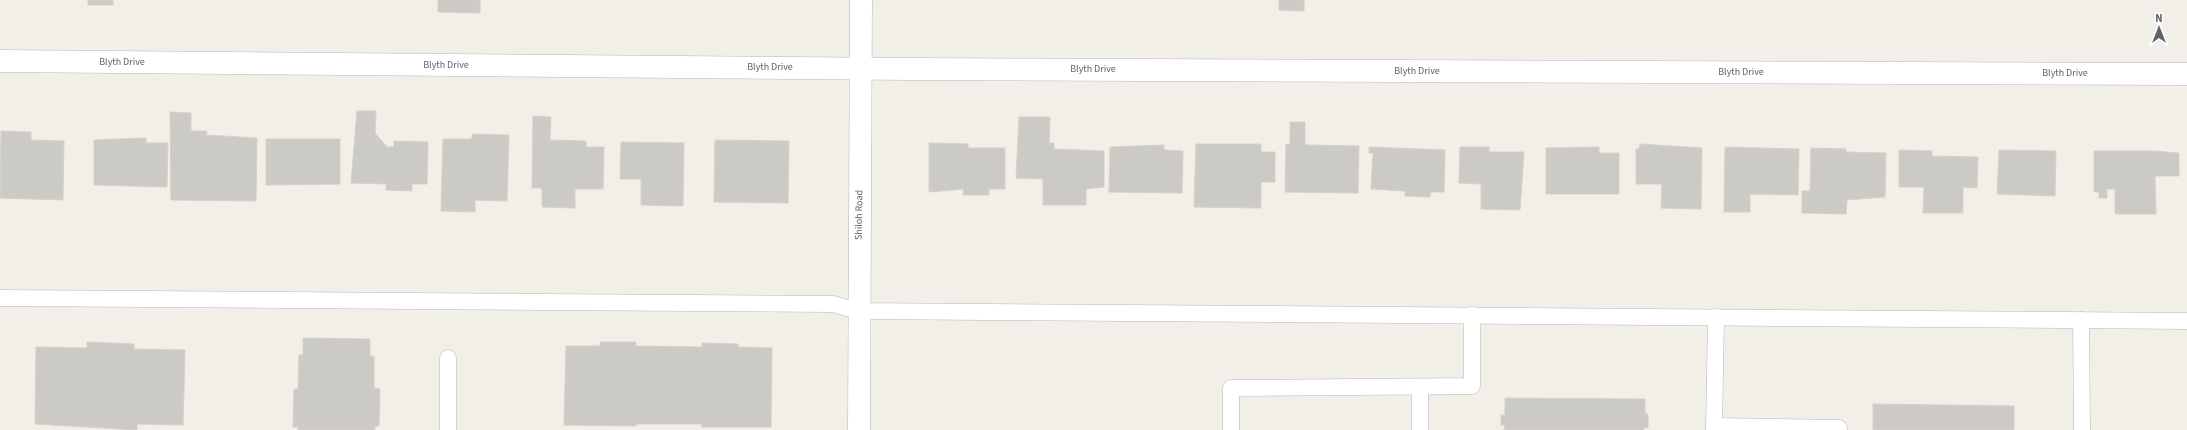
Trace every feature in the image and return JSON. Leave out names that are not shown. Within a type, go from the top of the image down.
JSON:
[{"type":"street","name":"Shiloh Road","points":[[859,430],[858,311],[861,0]]},
{"type":"street","name":"Blyth Drive","points":[[0,61],[861,68],[2187,74]]},
{"type":"lane","points":[[0,298],[833,304],[858,311],[2187,321]]},
{"type":"lane","points":[[1231,430],[1231,388],[1472,386],[1472,316]]},
{"type":"lane","points":[[1716,317],[1714,428],[1839,428]]},
{"type":"lane","points":[[2081,320],[2082,430]]},
{"type":"lane","points":[[448,358],[448,430]]},
{"type":"lane","points":[[1420,387],[1420,430]]},
{"type":"building","points":[[88,0],[113,0],[113,5],[88,5]]},
{"type":"building","points":[[438,0],[480,0],[480,13],[438,12]]},
{"type":"building","points":[[1279,0],[1304,0],[1304,11],[1279,10]]},
{"type":"building","points":[[357,111],[376,111],[375,133],[387,147],[394,147],[394,141],[428,142],[427,184],[412,184],[412,191],[386,190],[386,184],[351,183]]},
{"type":"building","points":[[170,112],[191,113],[191,131],[207,131],[206,135],[257,138],[256,201],[171,200]]},
{"type":"building","points":[[533,116],[551,117],[550,140],[586,141],[586,147],[604,147],[603,189],[575,189],[575,208],[542,207],[542,188],[532,188]]},
{"type":"building","points":[[1019,117],[1050,117],[1049,143],[1054,143],[1054,149],[1104,151],[1104,187],[1086,189],[1086,205],[1043,205],[1043,179],[1016,178]]},
{"type":"building","points":[[1290,122],[1305,122],[1305,145],[1359,146],[1358,193],[1285,192],[1286,144],[1290,144]]},
{"type":"building","points":[[1,131],[31,132],[31,140],[64,141],[63,200],[0,198]]},
{"type":"building","points":[[472,134],[509,135],[507,201],[475,200],[475,212],[441,211],[443,139],[472,139]]},
{"type":"building","points":[[146,138],[146,143],[168,143],[167,187],[94,185],[94,140]]},
{"type":"building","points":[[266,139],[340,139],[340,184],[266,185]]},
{"type":"building","points":[[715,140],[789,141],[788,203],[714,202]]},
{"type":"building","points":[[621,142],[684,143],[683,206],[641,205],[641,179],[620,179]]},
{"type":"building","points":[[929,143],[968,144],[968,148],[1005,148],[1005,189],[989,189],[989,195],[963,195],[964,189],[929,192]]},
{"type":"building","points":[[1196,144],[1261,144],[1261,152],[1275,152],[1275,182],[1261,182],[1261,208],[1194,207]]},
{"type":"building","points":[[1640,144],[1702,148],[1701,209],[1661,208],[1662,184],[1636,184],[1636,149],[1639,149]]},
{"type":"building","points":[[1164,145],[1164,150],[1183,151],[1182,193],[1109,192],[1110,147]]},
{"type":"building","points":[[1369,147],[1445,150],[1444,192],[1431,192],[1430,197],[1405,196],[1405,191],[1371,189],[1373,153],[1369,153]]},
{"type":"building","points":[[1460,147],[1489,147],[1489,152],[1524,152],[1520,210],[1481,209],[1481,184],[1459,183]]},
{"type":"building","points":[[1599,147],[1599,153],[1619,153],[1619,194],[1546,194],[1546,148]]},
{"type":"building","points":[[1725,147],[1799,149],[1798,195],[1750,194],[1750,212],[1724,212]]},
{"type":"building","points":[[1811,148],[1846,149],[1846,152],[1886,153],[1885,197],[1847,200],[1846,214],[1802,213],[1802,191],[1810,191]]},
{"type":"building","points":[[1899,150],[1932,151],[1932,156],[1978,157],[1977,188],[1963,187],[1963,213],[1923,213],[1924,187],[1899,187]]},
{"type":"building","points":[[1999,150],[2056,151],[2055,196],[1997,194]]},
{"type":"building","points":[[2094,151],[2155,151],[2179,153],[2179,176],[2155,176],[2156,214],[2115,214],[2115,189],[2107,189],[2107,198],[2099,198],[2099,192],[2094,192]]},
{"type":"building","points":[[303,338],[370,339],[370,356],[374,356],[374,388],[380,389],[379,426],[375,426],[375,430],[298,430],[298,427],[293,427],[294,389],[298,389],[299,355],[303,355]]},
{"type":"building","points":[[87,342],[134,344],[134,349],[185,350],[183,425],[137,424],[137,430],[35,424],[36,347],[87,348]]},
{"type":"building","points":[[600,342],[636,342],[636,346],[702,347],[702,343],[738,344],[738,347],[772,348],[771,427],[702,427],[702,424],[636,424],[636,426],[564,425],[566,346],[600,346]]},
{"type":"building","points":[[1505,398],[1645,399],[1645,414],[1648,414],[1648,428],[1644,427],[1644,430],[1504,430],[1505,425],[1501,425],[1501,415],[1505,415]]},
{"type":"building","points":[[1873,404],[2014,406],[2014,430],[1873,430]]}]
